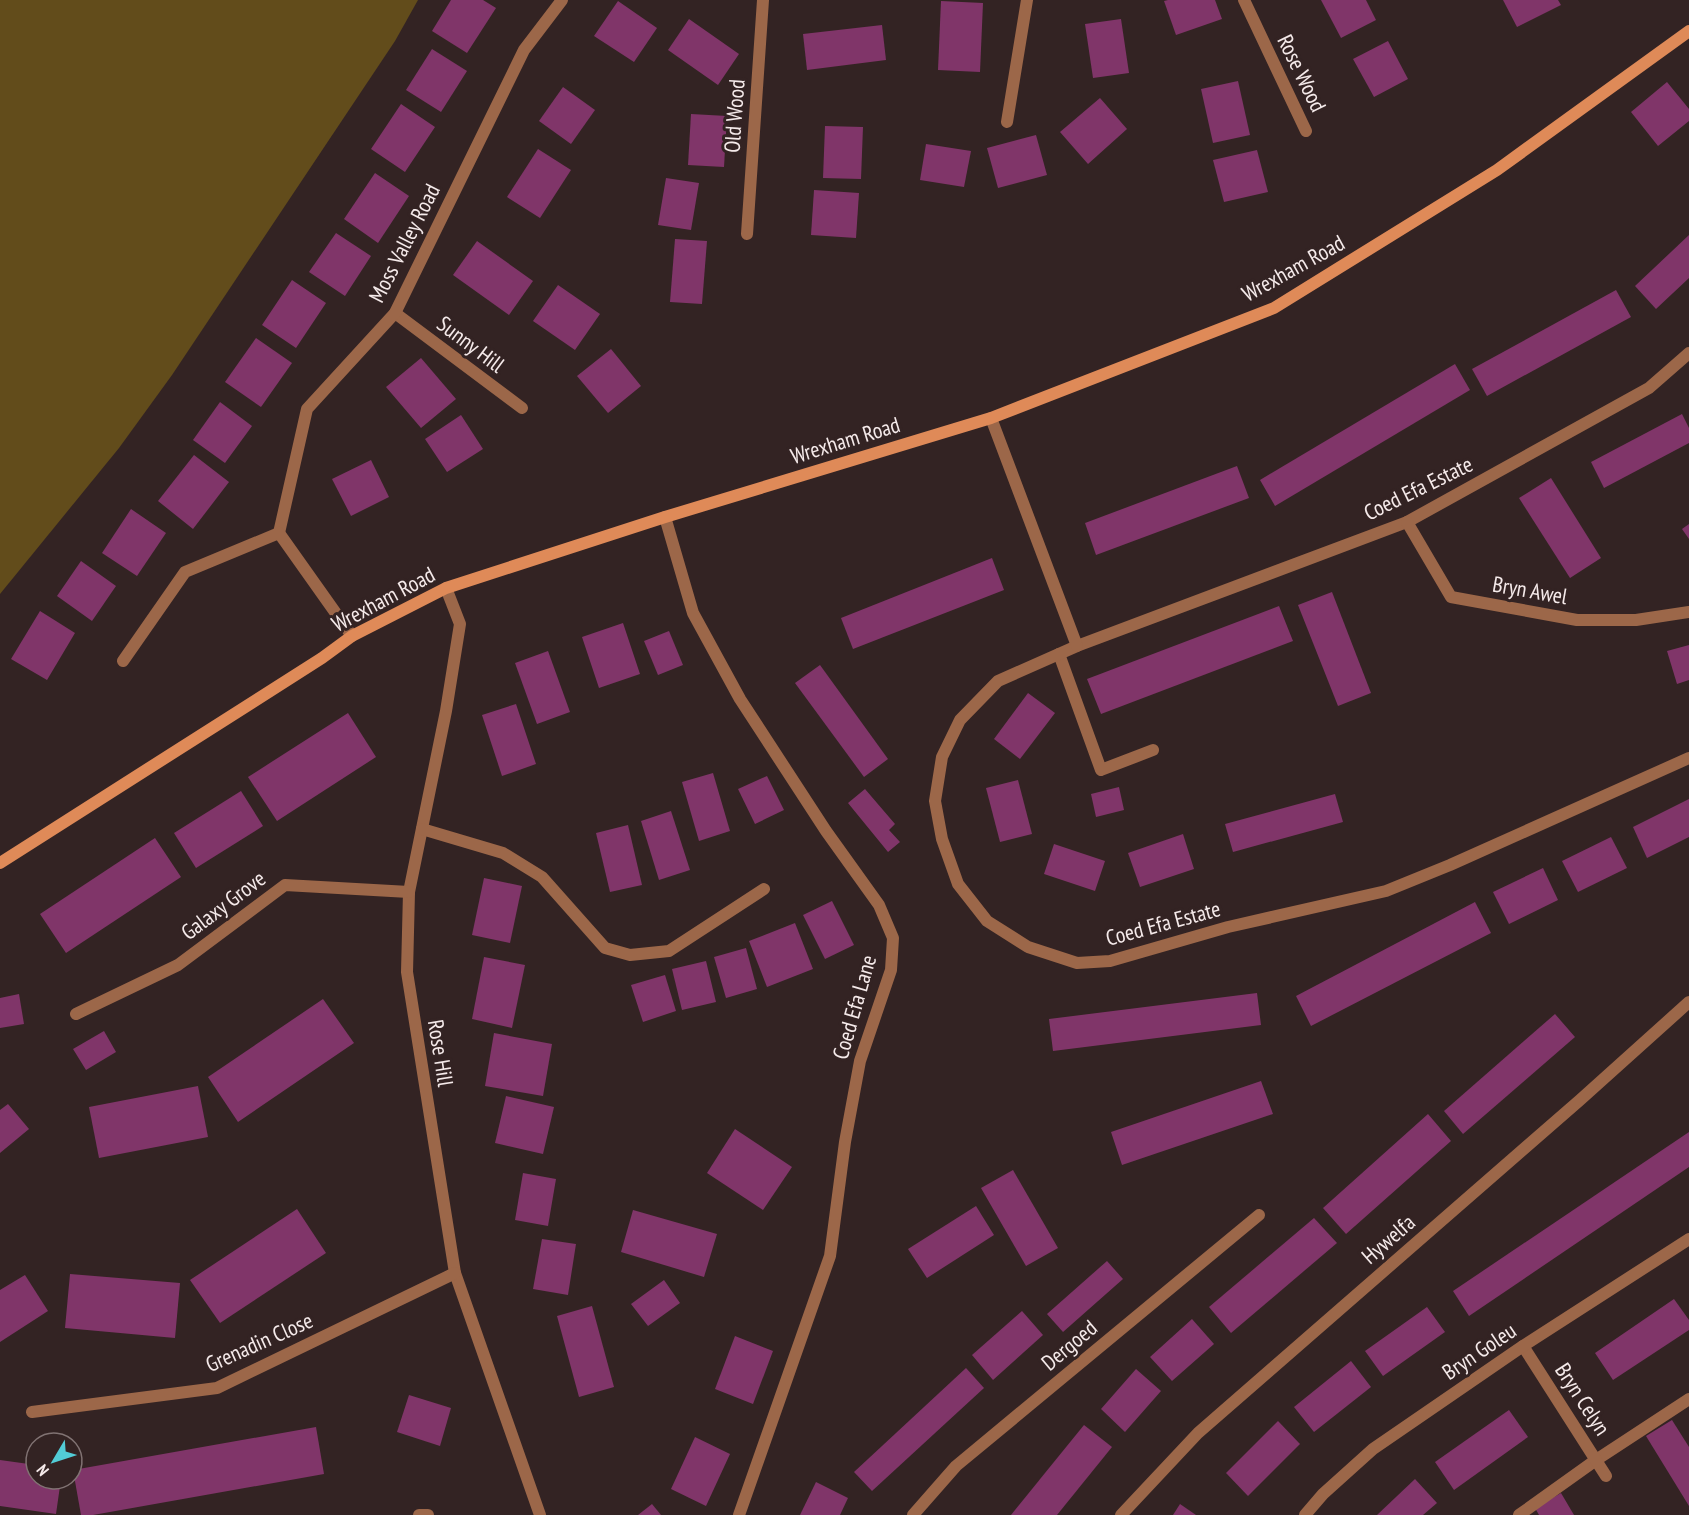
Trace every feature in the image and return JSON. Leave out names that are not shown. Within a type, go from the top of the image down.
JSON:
[{"type":"main road","name":"Wrexham Road","points":[[0,863],[322,658],[352,636],[446,588],[665,517],[990,418],[1274,308],[1497,171],[1689,31]]},
{"type":"street","name":"Moss Valley Road","points":[[279,533],[307,409],[395,313],[524,50],[562,0]]},
{"type":"street","name":"Old Wood","points":[[747,234],[763,0]]},
{"type":"street","points":[[1007,122],[1027,0]]},
{"type":"street","name":"Rose Wood","points":[[1244,0],[1306,131]]},
{"type":"street","name":"Sunny Hill","points":[[395,313],[522,408]]},
{"type":"street","name":"Coed Efa Estate","points":[[1689,353],[1649,388],[1407,522],[1077,646],[998,681],[960,720],[942,757],[935,801],[942,839],[958,884],[987,921],[1028,947],[1077,963],[1110,961],[1228,927],[1386,891],[1450,865],[1689,758]]},
{"type":"street","points":[[990,418],[1077,646]]},
{"type":"street","name":"Coed Efa Lane","points":[[665,517],[693,613],[740,699],[826,831],[879,905],[893,938],[891,970],[860,1061],[845,1142],[830,1256],[740,1515]]},
{"type":"street","name":"Bryn Awel","points":[[1407,522],[1451,597],[1576,620],[1636,620],[1689,612]]},
{"type":"street","points":[[123,661],[185,572],[279,533],[352,636]]},
{"type":"street","name":"Rose Hill","points":[[446,588],[460,624],[446,711],[409,892],[407,972],[455,1273],[540,1515]]},
{"type":"street","points":[[1059,654],[1101,770],[1153,750]]},
{"type":"street","points":[[422,829],[502,853],[542,877],[605,948],[630,955],[669,951],[765,889]]},
{"type":"street","name":"Galaxy Grove","points":[[76,1014],[178,965],[285,885],[409,892]]},
{"type":"street","name":"Hywelfa","points":[[1121,1515],[1198,1433],[1689,1002]]},
{"type":"street","name":"Dergoed","points":[[913,1515],[956,1466],[1259,1215]]},
{"type":"street","name":"Bryn Goleu","points":[[1305,1515],[1323,1494],[1373,1449],[1524,1346],[1689,1239]]},
{"type":"street","name":"Grenadin Close","points":[[32,1412],[217,1388],[455,1273]]},
{"type":"street","name":"Bryn Celyn","points":[[1524,1346],[1606,1476]]},
{"type":"street","points":[[1519,1515],[1596,1460],[1689,1400]]},
{"type":"street","points":[[419,1515],[428,1515]]},
{"type":"shaded area","points":[[0,0],[418,0],[395,41],[172,375],[119,448],[0,594]]},
{"type":"building","points":[[451,0],[483,0],[496,8],[467,53],[432,31]]},
{"type":"building","points":[[1215,0],[1222,19],[1176,35],[1164,1]]},
{"type":"building","points":[[1321,0],[1366,0],[1376,20],[1341,38]]},
{"type":"building","points":[[1503,0],[1558,0],[1561,5],[1517,27]]},
{"type":"building","points":[[618,1],[657,28],[634,62],[594,36]]},
{"type":"building","points":[[941,1],[983,3],[980,72],[938,70]]},
{"type":"building","points":[[689,19],[739,54],[718,85],[668,50]]},
{"type":"building","points":[[1121,19],[1129,73],[1093,78],[1085,24]]},
{"type":"building","points":[[882,25],[886,60],[807,70],[803,34]]},
{"type":"building","points":[[1388,41],[1408,79],[1374,97],[1353,59]]},
{"type":"building","points":[[432,49],[467,71],[441,112],[406,90]]},
{"type":"building","points":[[1238,81],[1250,135],[1213,143],[1201,89]]},
{"type":"building","points":[[1667,82],[1689,109],[1689,121],[1658,146],[1631,112]]},
{"type":"building","points":[[563,87],[595,110],[571,144],[539,121]]},
{"type":"building","points":[[1100,98],[1127,129],[1088,164],[1060,132]]},
{"type":"building","points":[[401,104],[435,127],[405,172],[371,149]]},
{"type":"building","points":[[691,114],[727,116],[724,167],[688,165]]},
{"type":"building","points":[[825,126],[863,127],[861,179],[823,178]]},
{"type":"building","points":[[1036,135],[1047,175],[998,188],[987,148]]},
{"type":"building","points":[[926,144],[971,151],[964,187],[920,180]]},
{"type":"building","points":[[538,149],[571,170],[540,218],[507,197]]},
{"type":"building","points":[[1257,150],[1268,192],[1224,202],[1213,160]]},
{"type":"building","points":[[375,173],[409,196],[378,243],[344,219]]},
{"type":"building","points":[[666,178],[699,183],[691,230],[658,225]]},
{"type":"building","points":[[814,190],[859,193],[856,238],[811,235]]},
{"type":"building","points":[[336,233],[371,256],[345,296],[309,272]]},
{"type":"building","points":[[1689,235],[1689,278],[1656,309],[1635,286]]},
{"type":"building","points":[[675,239],[707,241],[702,304],[670,302]]},
{"type":"building","points":[[477,241],[533,281],[509,315],[453,275]]},
{"type":"building","points":[[292,280],[326,303],[296,348],[262,325]]},
{"type":"building","points":[[558,285],[600,314],[575,350],[533,321]]},
{"type":"building","points":[[1616,290],[1631,317],[1487,396],[1472,369]]},
{"type":"building","points":[[256,338],[292,363],[261,407],[225,382]]},
{"type":"building","points":[[611,349],[641,386],[608,413],[577,376]]},
{"type":"building","points":[[421,358],[456,399],[421,428],[386,387]]},
{"type":"building","points":[[1455,364],[1470,390],[1275,506],[1260,480]]},
{"type":"building","points":[[220,402],[252,426],[225,463],[193,440]]},
{"type":"building","points":[[1682,414],[1689,428],[1689,443],[1604,488],[1591,462]]},
{"type":"building","points":[[461,415],[483,449],[447,472],[425,439]]},
{"type":"building","points":[[194,455],[229,482],[193,529],[158,501]]},
{"type":"building","points":[[371,460],[389,497],[351,516],[332,479]]},
{"type":"building","points":[[1237,466],[1249,498],[1096,555],[1085,523]]},
{"type":"building","points":[[1551,478],[1601,558],[1570,578],[1519,498]]},
{"type":"building","points":[[131,509],[166,533],[137,576],[102,553]]},
{"type":"building","points":[[1689,524],[1689,539],[1682,529]]},
{"type":"building","points":[[992,558],[1004,590],[853,649],[841,618]]},
{"type":"building","points":[[81,561],[116,586],[92,621],[57,596]]},
{"type":"building","points":[[1332,592],[1371,693],[1338,706],[1298,605]]},
{"type":"building","points":[[1279,606],[1293,641],[1101,714],[1087,679]]},
{"type":"building","points":[[40,611],[75,633],[47,680],[11,659]]},
{"type":"building","points":[[623,623],[640,674],[599,688],[582,637]]},
{"type":"building","points":[[669,631],[683,665],[658,675],[644,641]]},
{"type":"building","points":[[1689,645],[1689,680],[1677,684],[1667,651]]},
{"type":"building","points":[[548,651],[570,712],[537,724],[515,663]]},
{"type":"building","points":[[820,665],[888,759],[864,777],[795,683]]},
{"type":"building","points":[[1028,693],[1055,713],[1020,759],[994,739]]},
{"type":"building","points":[[516,704],[536,764],[502,776],[482,715]]},
{"type":"building","points":[[348,713],[376,757],[277,821],[248,777]]},
{"type":"building","points":[[713,773],[730,831],[699,841],[682,782]]},
{"type":"building","points":[[767,776],[784,810],[755,824],[738,789]]},
{"type":"building","points":[[1018,780],[1032,834],[1000,842],[986,788]]},
{"type":"building","points":[[1119,787],[1124,810],[1096,817],[1091,794]]},
{"type":"building","points":[[865,789],[895,824],[889,830],[900,842],[888,852],[848,803]]},
{"type":"building","points":[[241,791],[263,826],[196,868],[174,833]]},
{"type":"building","points":[[1335,794],[1343,822],[1233,852],[1225,824]]},
{"type":"building","points":[[1689,799],[1689,837],[1647,858],[1633,827]]},
{"type":"building","points":[[671,811],[690,870],[659,880],[641,821]]},
{"type":"building","points":[[628,825],[642,885],[610,892],[596,833]]},
{"type":"building","points":[[1183,834],[1194,869],[1140,887],[1128,853]]},
{"type":"building","points":[[1611,837],[1627,868],[1578,892],[1562,861]]},
{"type":"building","points":[[155,838],[181,877],[66,953],[40,914]]},
{"type":"building","points":[[1054,844],[1105,861],[1095,891],[1044,874]]},
{"type":"building","points":[[1543,868],[1558,900],[1509,924],[1493,892]]},
{"type":"building","points":[[484,878],[522,886],[510,943],[472,935]]},
{"type":"building","points":[[832,901],[854,945],[825,959],[803,915]]},
{"type":"building","points":[[1475,902],[1491,933],[1311,1026],[1296,996]]},
{"type":"building","points":[[795,923],[813,969],[767,987],[749,941]]},
{"type":"building","points":[[746,948],[757,989],[726,998],[714,957]]},
{"type":"building","points":[[484,957],[525,965],[512,1028],[472,1019]]},
{"type":"building","points":[[706,961],[716,1002],[682,1010],[672,969]]},
{"type":"building","points":[[665,975],[676,1011],[643,1022],[631,985]]},
{"type":"building","points":[[1257,993],[1261,1025],[1053,1051],[1049,1019]]},
{"type":"building","points":[[19,994],[24,1024],[0,1028],[0,998]]},
{"type":"building","points":[[323,999],[354,1043],[238,1122],[208,1077]]},
{"type":"building","points":[[1555,1014],[1575,1037],[1463,1134],[1444,1111]]},
{"type":"building","points":[[104,1031],[116,1052],[86,1070],[73,1049]]},
{"type":"building","points":[[494,1033],[552,1044],[543,1096],[485,1086]]},
{"type":"building","points":[[1261,1081],[1273,1114],[1122,1165],[1111,1132]]},
{"type":"building","points":[[198,1086],[208,1137],[99,1158],[89,1107]]},
{"type":"building","points":[[506,1096],[554,1107],[543,1154],[495,1143]]},
{"type":"building","points":[[8,1104],[29,1129],[0,1153],[0,1110]]},
{"type":"building","points":[[1428,1114],[1451,1141],[1346,1234],[1323,1208]]},
{"type":"building","points":[[735,1129],[792,1167],[763,1210],[707,1173]]},
{"type":"building","points":[[1689,1132],[1689,1167],[1469,1316],[1453,1291]]},
{"type":"building","points":[[1013,1170],[1058,1248],[1026,1266],[981,1188]]},
{"type":"building","points":[[523,1173],[556,1179],[548,1226],[515,1220]]},
{"type":"building","points":[[976,1206],[994,1235],[927,1278],[908,1249]]},
{"type":"building","points":[[297,1209],[326,1253],[220,1323],[190,1280]]},
{"type":"building","points":[[633,1210],[717,1234],[704,1277],[621,1252]]},
{"type":"building","points":[[1314,1218],[1337,1243],[1231,1333],[1209,1307]]},
{"type":"building","points":[[542,1239],[576,1244],[568,1295],[533,1289]]},
{"type":"building","points":[[1107,1261],[1123,1279],[1063,1332],[1047,1314]]},
{"type":"building","points":[[70,1274],[180,1283],[175,1338],[65,1328]]},
{"type":"building","points":[[25,1275],[48,1311],[0,1342],[0,1290]]},
{"type":"building","points":[[664,1280],[680,1303],[648,1326],[631,1304]]},
{"type":"building","points":[[1674,1299],[1689,1320],[1689,1330],[1613,1380],[1595,1353]]},
{"type":"building","points":[[592,1306],[614,1387],[579,1397],[557,1316]]},
{"type":"building","points":[[1427,1307],[1445,1332],[1383,1376],[1365,1351]]},
{"type":"building","points":[[1022,1311],[1043,1335],[993,1380],[972,1355]]},
{"type":"building","points":[[1192,1319],[1214,1344],[1172,1381],[1150,1357]]},
{"type":"building","points":[[735,1336],[773,1351],[753,1404],[715,1389]]},
{"type":"building","points":[[1351,1361],[1371,1387],[1314,1432],[1294,1407]]},
{"type":"building","points":[[966,1368],[984,1388],[872,1491],[854,1472]]},
{"type":"building","points":[[1136,1369],[1161,1391],[1125,1432],[1101,1409]]},
{"type":"building","points":[[409,1395],[451,1408],[440,1446],[397,1432]]},
{"type":"building","points":[[1509,1410],[1528,1437],[1454,1490],[1435,1462]]},
{"type":"building","points":[[1672,1420],[1689,1447],[1689,1506],[1646,1436]]},
{"type":"building","points":[[1278,1421],[1300,1444],[1248,1496],[1226,1473]]},
{"type":"building","points":[[1084,1425],[1112,1447],[1057,1515],[1011,1515]]},
{"type":"building","points":[[316,1427],[324,1474],[93,1515],[81,1515],[77,1491],[84,1491],[84,1468]]},
{"type":"building","points":[[695,1437],[730,1454],[706,1506],[671,1489]]},
{"type":"building","points":[[0,1460],[24,1463],[24,1491],[59,1491],[56,1514],[0,1506]]},
{"type":"building","points":[[1415,1479],[1437,1503],[1423,1515],[1377,1515]]},
{"type":"building","points":[[816,1482],[848,1498],[840,1515],[800,1515]]},
{"type":"building","points":[[1561,1493],[1574,1515],[1539,1515],[1535,1508]]},
{"type":"building","points":[[652,1504],[661,1515],[638,1515]]},
{"type":"building","points":[[1180,1504],[1196,1515],[1173,1515]]}]
